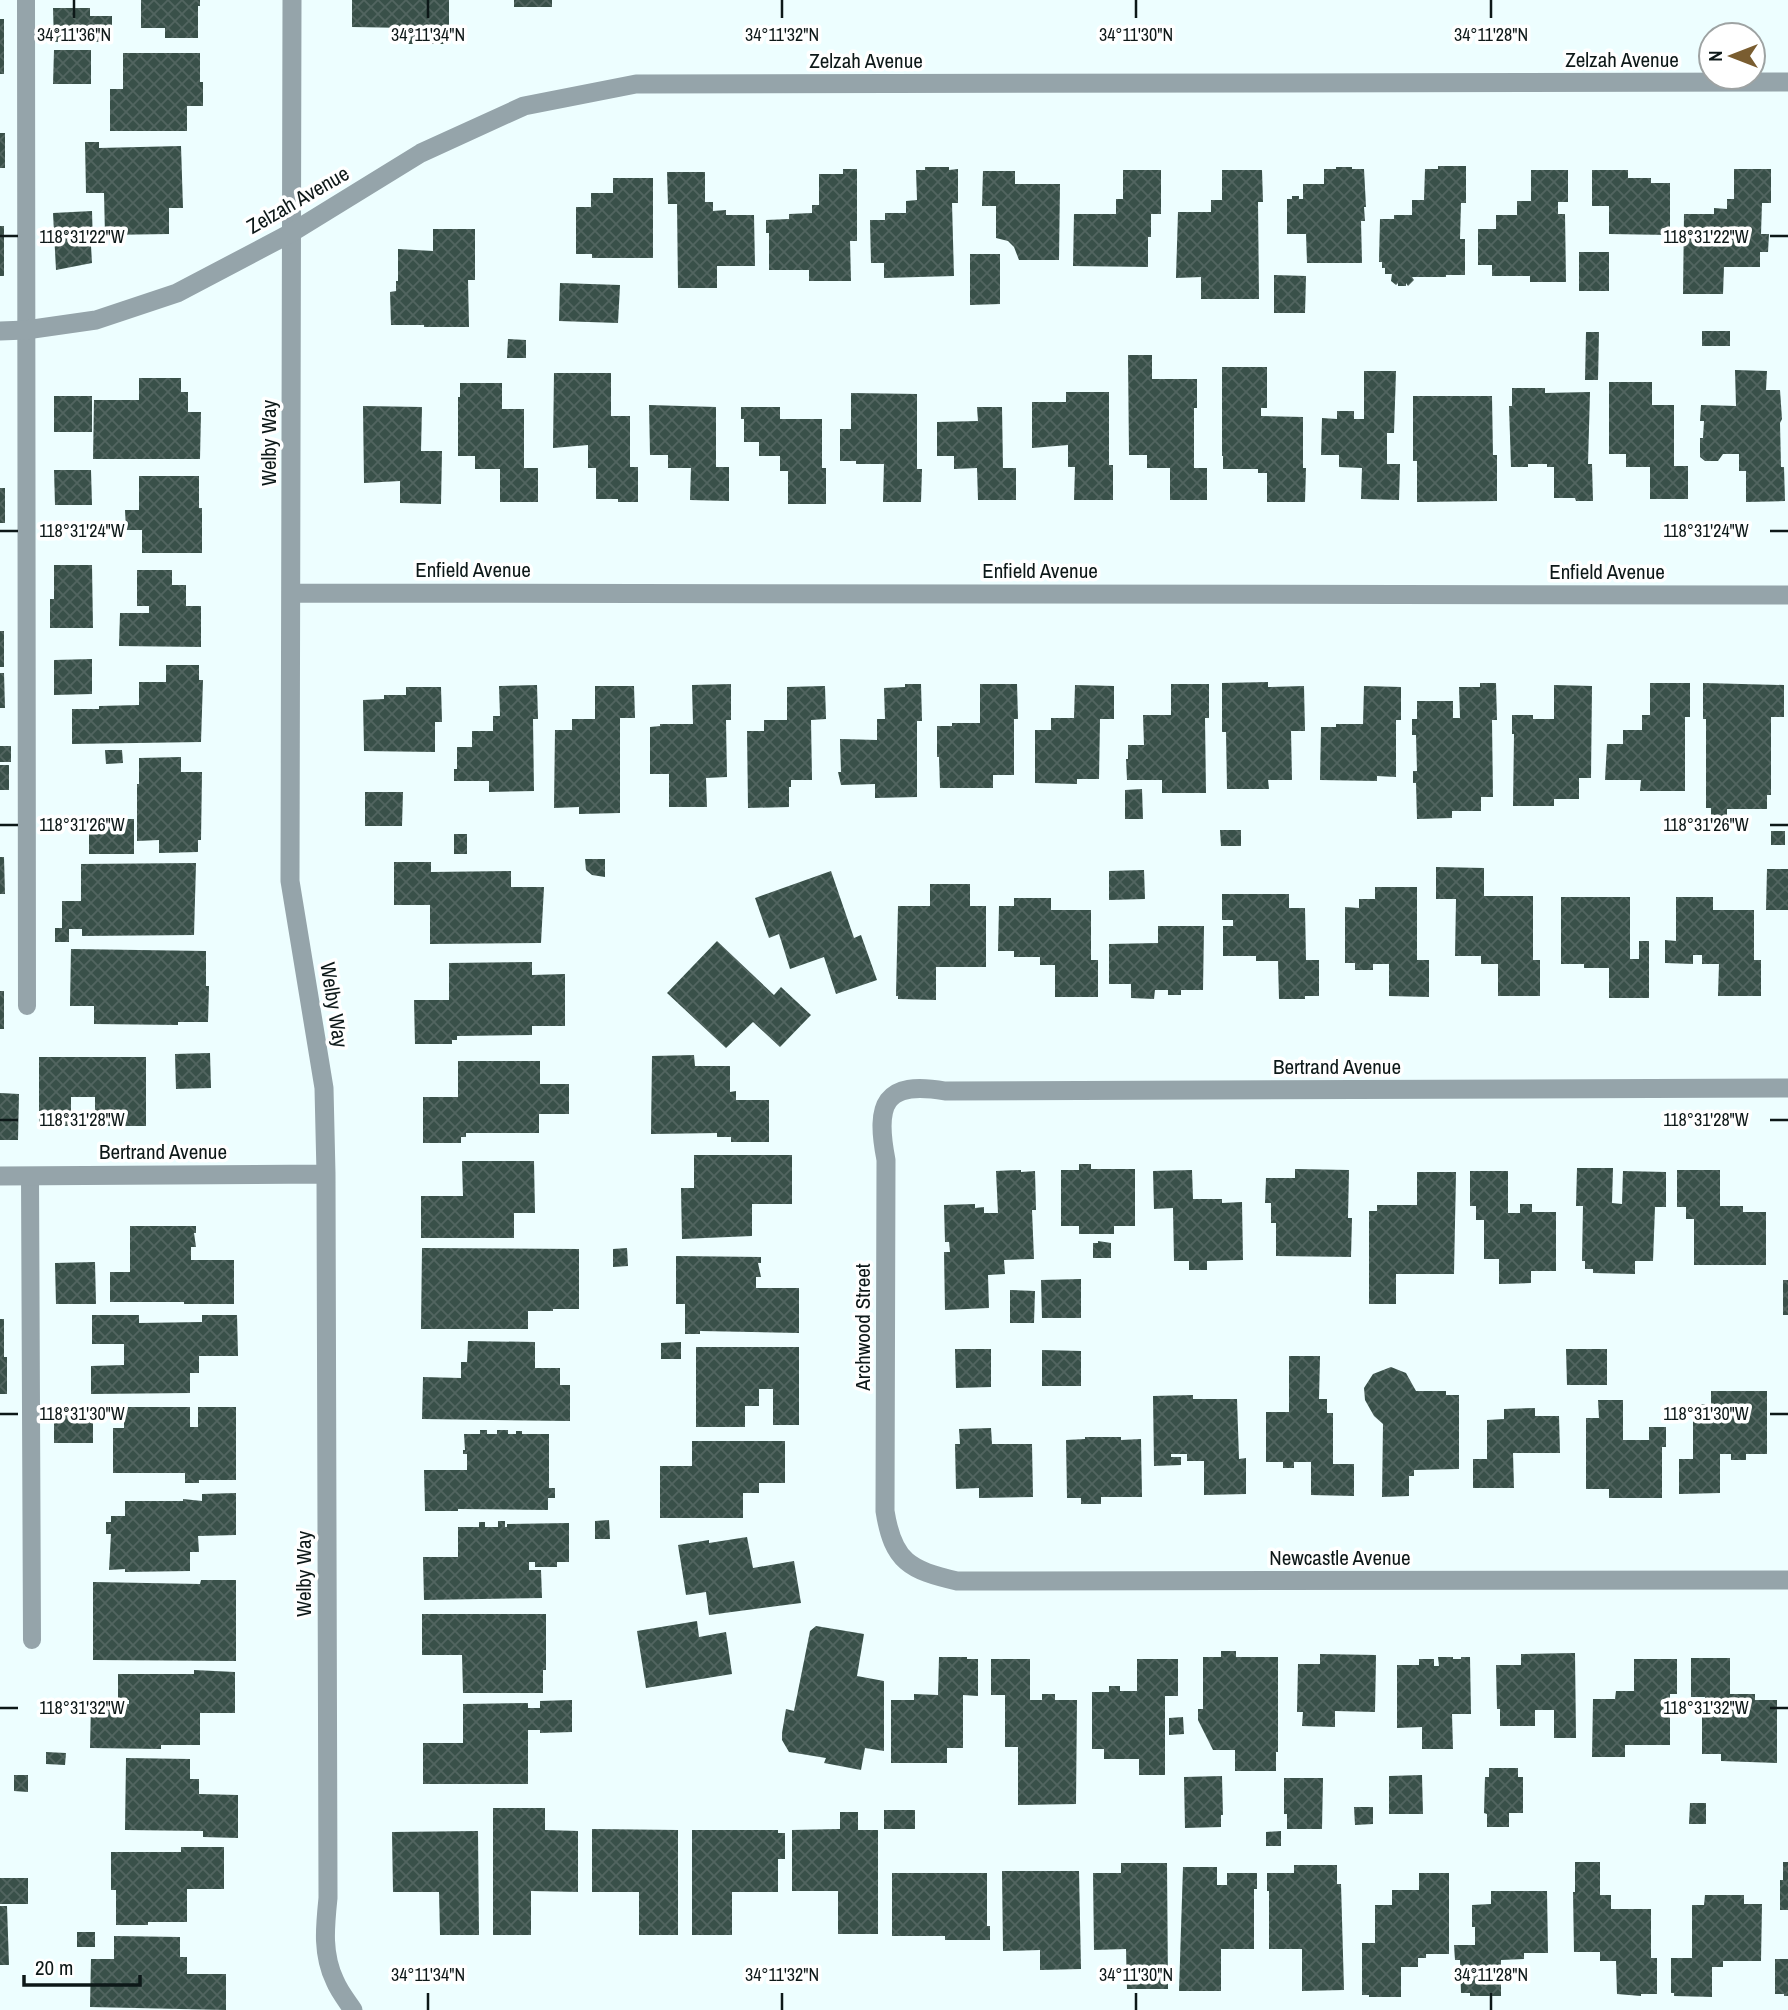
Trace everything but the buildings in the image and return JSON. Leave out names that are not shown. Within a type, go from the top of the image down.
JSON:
[{"type":"street","name":"Welby Way","points":[[292,0],[290,881],[324,1088],[328,1898],[324,1934],[326,1957],[335,1983],[353,2010]]},
{"type":"street","name":"Zelzah Avenue","points":[[0,331],[96,320],[177,293],[291,233],[421,153],[524,106],[636,84],[1788,82]]},
{"type":"street","name":"Enfield Avenue","points":[[291,593],[1788,595]]},
{"type":"street","name":"Bertrand Avenue","points":[[889,1098],[900,1091],[915,1088],[959,1091],[1788,1088]]},
{"type":"street","name":"Archwood Street","points":[[889,1098],[882,1112],[886,1160],[884,1500],[888,1532],[899,1555]]},
{"type":"street","name":"Bertrand Avenue","points":[[0,1176],[326,1174]]},
{"type":"street","name":"Newcastle Avenue","points":[[899,1555],[912,1567],[957,1581],[1788,1580]]},
{"type":"lane","points":[[26,0],[27,1006]]},
{"type":"lane","points":[[30,1175],[32,1640]]}]
